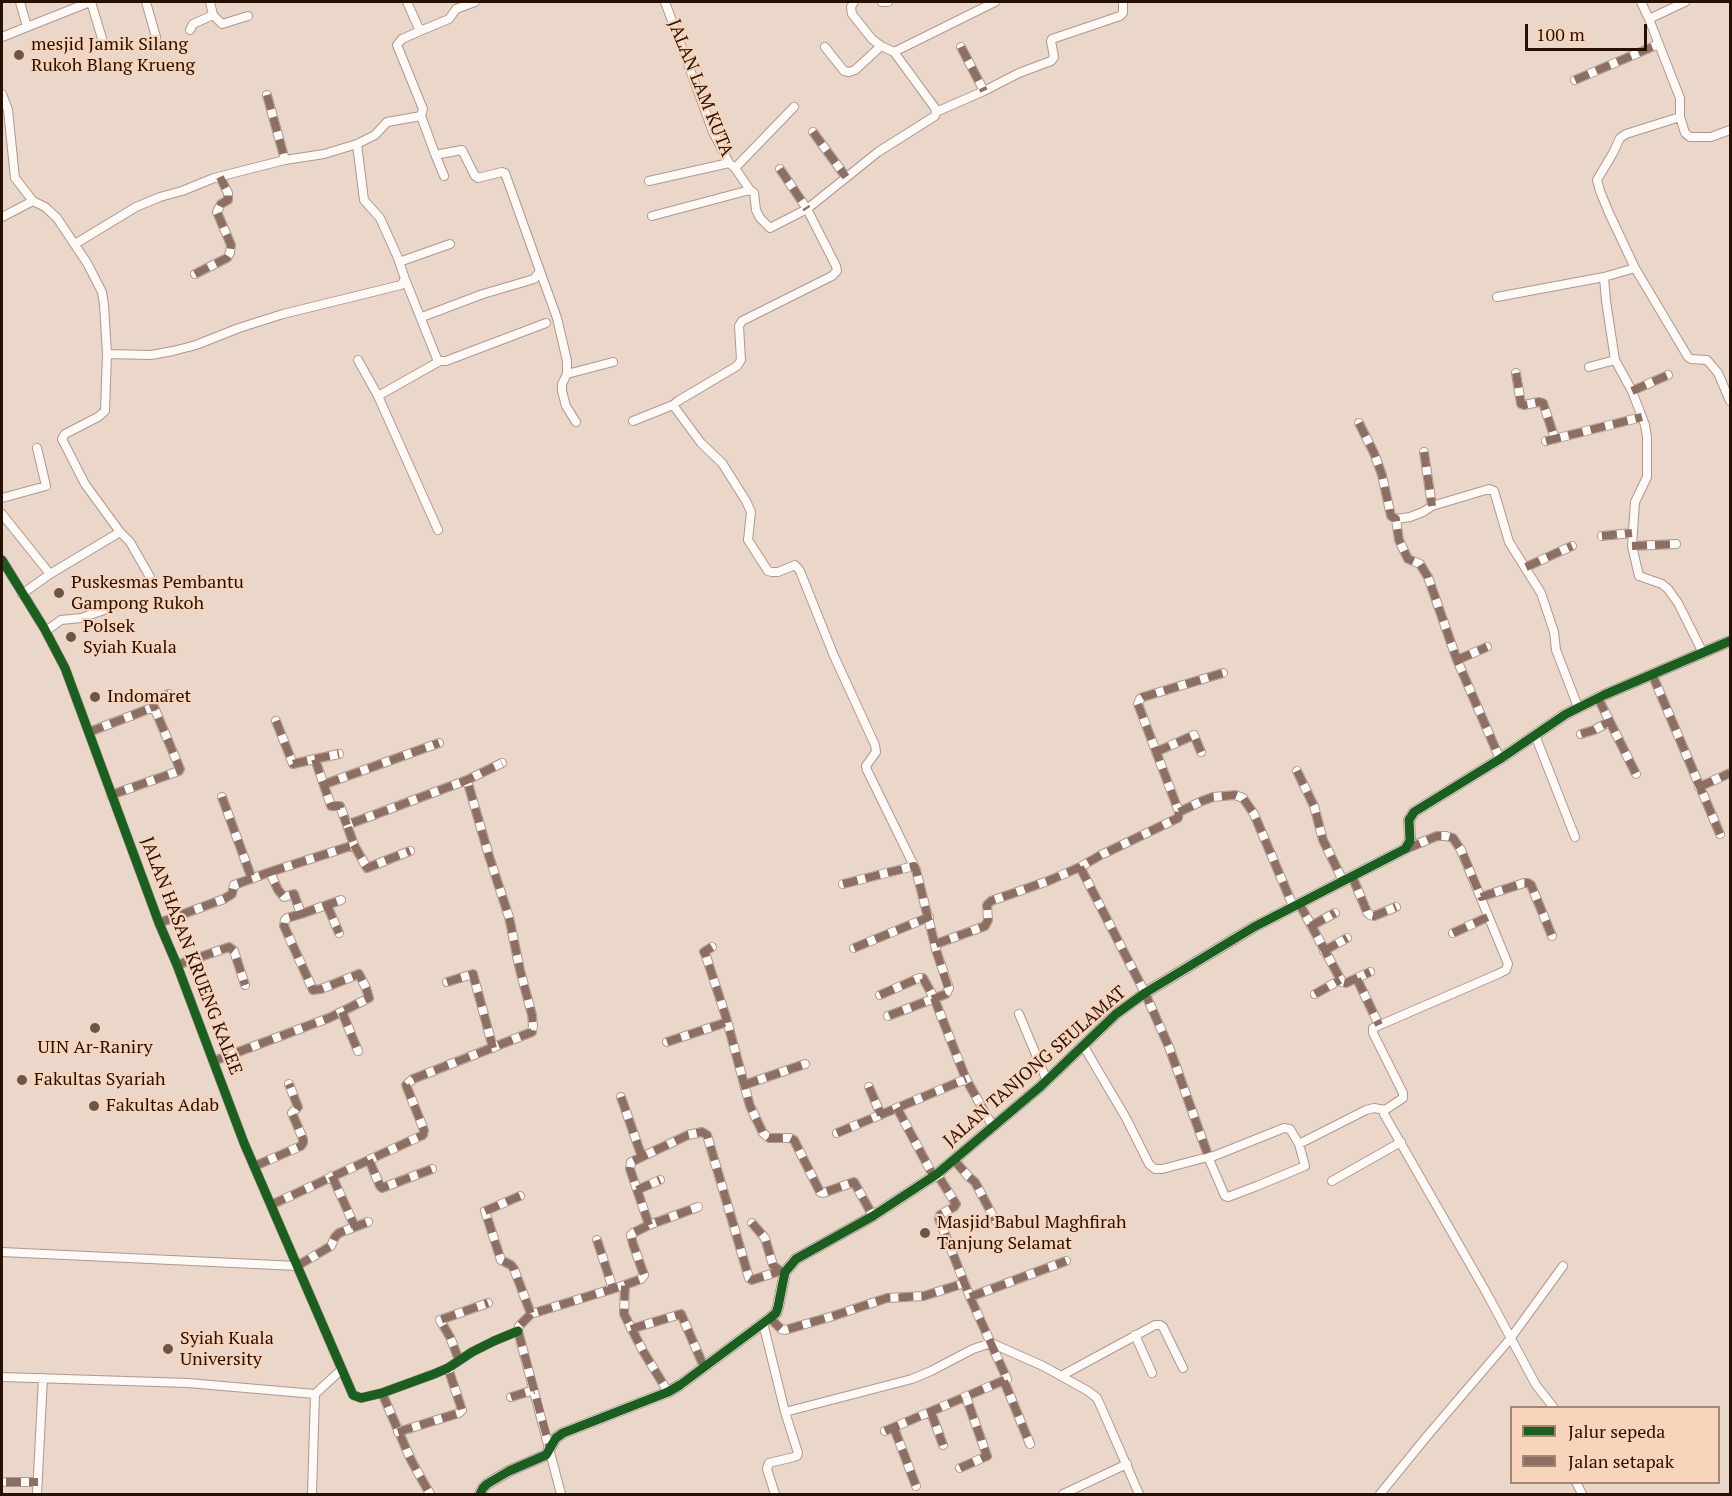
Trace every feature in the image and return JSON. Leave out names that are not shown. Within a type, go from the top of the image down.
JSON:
[{"type":"street","points":[[20,2],[27,27]]},
{"type":"street","points":[[2,37],[90,2],[104,45]]},
{"type":"street","points":[[146,2],[156,37]]},
{"type":"street","points":[[210,2],[213,15],[222,24],[248,16]]},
{"type":"street","points":[[407,2],[420,32]]},
{"type":"street","points":[[444,176],[421,116],[423,109],[397,45],[402,39],[449,19],[456,9],[475,2]]},
{"type":"street","name":"JALAN LAM KUTA","points":[[665,2],[713,132],[732,166],[754,193],[756,210],[760,218],[770,228],[807,209]]},
{"type":"street","points":[[854,2],[851,7],[852,14],[872,39],[894,52],[936,112]]},
{"type":"street","points":[[882,2],[888,2]]},
{"type":"street","points":[[894,52],[995,2]]},
{"type":"street","points":[[807,209],[878,152],[934,116],[936,112],[1019,73],[1051,61],[1054,57],[1052,39],[1120,16],[1123,13],[1123,2]]},
{"type":"street","points":[[1641,2],[1680,98],[1680,117],[1685,133],[1690,137],[1711,137],[1731,130]]},
{"type":"street","points":[[1649,19],[1685,2]]},
{"type":"street","points":[[190,30],[193,24],[213,15]]},
{"type":"street","points":[[1575,80],[1659,44]]},
{"type":"street","points":[[825,47],[844,71],[849,72],[855,70],[881,46]]},
{"type":"street","points":[[961,47],[984,91]]},
{"type":"street","points":[[2,94],[8,110],[15,178],[33,201],[52,213],[75,244],[102,292],[107,354],[105,411],[98,417],[64,434],[62,439],[86,484],[130,543],[150,577]]},
{"type":"street","points":[[267,95],[285,160]]},
{"type":"street","points":[[649,181],[732,166],[794,107]]},
{"type":"street","points":[[75,244],[136,207],[160,196],[182,191],[220,177],[285,160],[324,154],[357,144],[375,135],[387,122],[421,116]]},
{"type":"street","points":[[1680,117],[1622,136],[1597,180],[1609,213],[1635,268],[1688,357],[1707,360],[1718,373],[1731,401]]},
{"type":"street","points":[[813,132],[846,177]]},
{"type":"street","points":[[357,144],[364,200],[380,218],[440,362]]},
{"type":"street","points":[[435,154],[462,150],[478,178],[505,173],[557,318],[567,360],[567,374],[562,384],[562,391],[566,406],[576,422]]},
{"type":"street","points":[[633,421],[673,405],[740,364],[739,326],[742,321],[832,276],[837,271],[807,209],[780,169]]},
{"type":"street","points":[[195,274],[226,258],[230,253],[231,245],[217,212],[221,204],[228,200],[228,194],[220,177]]},
{"type":"street","points":[[652,216],[750,190]]},
{"type":"street","points":[[2,216],[33,201]]},
{"type":"street","points":[[399,262],[450,244]]},
{"type":"street","points":[[1497,297],[1604,277],[1635,268]]},
{"type":"street","points":[[422,317],[483,294],[534,279],[540,271]]},
{"type":"street","points":[[1604,277],[1615,360],[1632,391],[1645,425],[1647,437],[1647,477],[1635,502],[1632,533],[1637,572],[1640,576],[1662,584],[1668,589],[1678,603],[1703,653]]},
{"type":"street","points":[[107,354],[151,355],[173,351],[283,314],[402,285],[405,279]]},
{"type":"street","points":[[378,396],[440,362],[546,323]]},
{"type":"street","points":[[358,360],[378,396],[438,530]]},
{"type":"street","points":[[1589,367],[1615,360]]},
{"type":"street","points":[[567,374],[613,362]]},
{"type":"street","points":[[1516,373],[1521,404],[1543,403],[1551,440],[1642,417]]},
{"type":"street","points":[[1632,391],[1668,375]]},
{"type":"street","points":[[673,405],[700,443],[722,463],[746,501],[751,512],[748,540],[768,571],[778,572],[795,565],[800,571],[834,656],[875,745],[876,752],[866,766],[867,770],[914,866],[949,988],[946,994],[888,1016]]},
{"type":"street","points":[[1359,423],[1382,475],[1391,516],[1396,519],[1416,515],[1432,506],[1492,489],[1509,542],[1541,593],[1554,632],[1556,650],[1578,708]]},
{"type":"street","points":[[2,498],[46,486],[37,448]]},
{"type":"street","points":[[1424,452],[1432,506]]},
{"type":"street","points":[[2,514],[50,574]]},
{"type":"street","points":[[1396,519],[1399,540],[1408,558],[1420,564],[1428,578],[1457,660],[1500,759]]},
{"type":"street","points":[[22,594],[50,574],[120,532]]},
{"type":"street","points":[[1602,536],[1632,533]]},
{"type":"street","points":[[1632,546],[1676,544]]},
{"type":"street","points":[[1526,567],[1572,546]]},
{"type":"street","name":"JALAN HASAN KRUENG KALEE","points":[[2,560],[46,631],[64,668],[244,1143],[341,1370],[353,1395],[361,1398],[382,1393]]},
{"type":"street","points":[[46,631],[61,620],[81,618],[107,609]]},
{"type":"street","points":[[1405,849],[1410,841],[1408,823],[1412,814],[1566,714],[1731,641]]},
{"type":"street","points":[[1457,660],[1487,647]]},
{"type":"street","points":[[936,944],[985,926],[988,920],[988,902],[1080,867],[1176,819],[1179,812],[1138,704],[1140,699],[1223,673]]},
{"type":"street","points":[[1652,674],[1720,834]]},
{"type":"street","points":[[111,795],[179,771],[151,700],[169,694]]},
{"type":"street","points":[[1598,698],[1636,774]]},
{"type":"street","points":[[89,732],[154,707]]},
{"type":"street","points":[[276,721],[293,764],[339,754]]},
{"type":"street","points":[[1581,734],[1609,722]]},
{"type":"street","points":[[1156,752],[1194,735],[1201,752]]},
{"type":"street","points":[[1535,735],[1575,837]]},
{"type":"street","points":[[324,784],[439,743]]},
{"type":"street","points":[[315,759],[331,806],[339,806],[354,845],[367,868],[410,851]]},
{"type":"street","points":[[347,825],[467,780],[502,763]]},
{"type":"street","points":[[1297,771],[1314,807],[1323,840],[1367,912],[1374,916],[1396,907]]},
{"type":"street","points":[[1699,787],[1731,773]]},
{"type":"street","points":[[271,1205],[423,1135],[424,1130],[406,1085],[413,1079],[532,1032],[533,1026],[509,917],[467,780]]},
{"type":"street","points":[[1179,812],[1213,797],[1235,795],[1243,798],[1254,814],[1296,905],[1311,926],[1342,983],[1370,972]]},
{"type":"street","points":[[222,797],[252,879]]},
{"type":"street","points":[[1299,1144],[1366,1110],[1374,1108],[1385,1110],[1403,1098],[1403,1093],[1373,1033],[1373,1028],[1506,970],[1508,964],[1482,897],[1461,850],[1453,838],[1437,836],[1405,849]]},
{"type":"street","points":[[159,923],[224,899],[232,894],[234,885],[354,845]]},
{"type":"street","name":"JALAN TANJONG SEULAMAT","points":[[782,1272],[796,1259],[873,1216],[935,1175],[1047,1081],[1116,1014],[1144,993],[1227,943],[1405,849]]},
{"type":"street","points":[[843,884],[914,866]]},
{"type":"street","points":[[1080,867],[1169,1047],[1209,1158],[1223,1194],[1228,1197],[1305,1166],[1299,1144],[1290,1129],[1284,1128],[1209,1158],[1205,1156],[1162,1169],[1152,1167],[1083,1045]]},
{"type":"street","points":[[270,872],[278,890],[284,897],[294,894],[301,914]]},
{"type":"street","points":[[1482,897],[1524,882],[1528,883],[1531,885],[1552,936]]},
{"type":"street","points":[[214,1061],[342,1012],[369,999],[359,974],[313,990],[284,926],[287,918],[341,900]]},
{"type":"street","points":[[327,904],[339,933]]},
{"type":"street","points":[[1311,926],[1335,913]]},
{"type":"street","points":[[854,948],[929,917]]},
{"type":"street","points":[[1453,933],[1488,917]]},
{"type":"street","points":[[1324,951],[1347,938]]},
{"type":"street","points":[[177,965],[229,947],[234,951],[245,985]]},
{"type":"street","points":[[712,947],[704,952],[728,1022],[750,1106],[763,1133],[769,1138],[794,1140],[818,1190],[823,1193],[854,1182],[873,1216]]},
{"type":"street","points":[[447,982],[473,974],[493,1048]]},
{"type":"street","points":[[880,995],[921,977],[924,979],[934,998],[966,1079],[993,1127]]},
{"type":"street","points":[[1357,979],[1380,1026]]},
{"type":"street","points":[[1315,994],[1340,980]]},
{"type":"street","points":[[342,1012],[358,1051]]},
{"type":"street","points":[[1019,1014],[1047,1081]]},
{"type":"street","points":[[667,1042],[728,1022]]},
{"type":"street","points":[[744,1085],[805,1064]]},
{"type":"street","points":[[837,1133],[966,1079]]},
{"type":"street","points":[[255,1166],[301,1146],[303,1143],[292,1113],[298,1107],[288,1084]]},
{"type":"street","points":[[869,1087],[881,1115]]},
{"type":"street","points":[[621,1097],[642,1157]]},
{"type":"street","points":[[897,1108],[935,1175],[956,1204],[940,1215],[939,1219],[970,1297],[1007,1378],[889,1429],[916,1486]]},
{"type":"street","points":[[1385,1110],[1384,1114],[1486,1292],[1536,1385],[1553,1406]]},
{"type":"street","points":[[649,1225],[630,1166],[631,1162],[688,1135],[700,1132],[707,1135],[749,1278],[752,1280],[782,1272]]},
{"type":"street","points":[[1332,1181],[1401,1142]]},
{"type":"street","points":[[369,1160],[382,1188],[432,1169]]},
{"type":"street","points":[[954,1160],[975,1182],[995,1220]]},
{"type":"street","points":[[332,1176],[355,1227]]},
{"type":"street","points":[[637,1190],[660,1180]]},
{"type":"street","points":[[520,1196],[485,1211],[501,1260],[514,1269],[531,1314]]},
{"type":"street","points":[[561,1494],[519,1326],[531,1314],[613,1289],[643,1277],[632,1235],[649,1225],[698,1207]]},
{"type":"street","points":[[2,1252],[297,1266],[331,1246],[339,1233],[368,1222]]},
{"type":"street","points":[[752,1222],[764,1236],[773,1265],[782,1272]]},
{"type":"street","points":[[597,1240],[613,1289]]},
{"type":"street","points":[[970,1297],[1066,1262]]},
{"type":"street","points":[[1380,1494],[1510,1338],[1563,1266]]},
{"type":"street","points":[[480,1494],[487,1484],[509,1471],[546,1455],[556,1438],[563,1433],[668,1392],[704,1367],[776,1313],[782,1272]]},
{"type":"street","points":[[766,1321],[785,1330],[887,1298],[924,1296],[965,1282]]},
{"type":"street","points":[[625,1285],[624,1314],[668,1392]]},
{"type":"street","points":[[459,1360],[440,1320],[488,1303]]},
{"type":"street","points":[[631,1329],[681,1314],[704,1367]]},
{"type":"street","points":[[766,1321],[785,1412],[798,1453],[797,1456],[769,1463],[767,1468],[775,1494]]},
{"type":"street","points":[[1061,1376],[1155,1325],[1163,1327],[1183,1368]]},
{"type":"street","points":[[430,1494],[411,1460],[382,1393],[448,1368],[494,1341],[519,1331]]},
{"type":"street","points":[[1135,1335],[1152,1373]]},
{"type":"street","points":[[785,1412],[912,1379],[973,1349],[991,1343],[1061,1376],[1096,1398],[1139,1494]]},
{"type":"street","points":[[398,1431],[459,1413],[462,1410],[448,1368]]},
{"type":"street","points":[[312,1494],[315,1394],[341,1370]]},
{"type":"street","points":[[2,1377],[188,1383],[315,1394]]},
{"type":"street","points":[[37,1494],[43,1378]]},
{"type":"street","points":[[1004,1381],[1030,1444]]},
{"type":"street","points":[[511,1397],[534,1390]]},
{"type":"street","points":[[960,1468],[987,1456],[966,1397]]},
{"type":"street","points":[[930,1412],[944,1445]]},
{"type":"street","points":[[1063,1494],[1127,1464]]},
{"type":"street","points":[[6,1482],[38,1482]]},
{"type":"marked path","points":[[1575,80],[1659,44]]},
{"type":"marked path","points":[[961,47],[984,91]]},
{"type":"marked path","points":[[267,95],[285,160]]},
{"type":"marked path","points":[[813,132],[846,177]]},
{"type":"marked path","points":[[780,169],[807,209]]},
{"type":"marked path","points":[[195,274],[227,258],[230,253],[231,245],[217,212],[221,204],[228,200],[228,193],[220,177]]},
{"type":"marked path","points":[[1516,373],[1521,404],[1543,403],[1555,439]]},
{"type":"marked path","points":[[1632,391],[1668,375]]},
{"type":"marked path","points":[[1546,441],[1642,417]]},
{"type":"marked path","points":[[1359,423],[1382,475],[1391,516],[1396,519],[1399,540],[1408,559],[1420,564],[1428,577],[1457,660],[1500,759]]},
{"type":"marked path","points":[[1424,452],[1432,506]]},
{"type":"marked path","points":[[1602,536],[1632,533]]},
{"type":"marked path","points":[[1632,546],[1676,544]]},
{"type":"marked path","points":[[1526,567],[1572,546]]},
{"type":"marked path","points":[[1457,660],[1487,647]]},
{"type":"marked path","points":[[936,944],[985,926],[988,920],[987,905],[991,901],[1080,867],[1178,818],[1179,812],[1138,704],[1143,697],[1223,673]]},
{"type":"marked path","points":[[1652,674],[1720,834]]},
{"type":"marked path","points":[[89,732],[154,707],[151,700],[169,694]]},
{"type":"marked path","points":[[1598,698],[1636,774]]},
{"type":"marked path","points":[[111,795],[180,769],[154,707]]},
{"type":"marked path","points":[[276,721],[293,764],[315,759],[331,806],[340,806],[347,825]]},
{"type":"marked path","points":[[1581,734],[1609,722]]},
{"type":"marked path","points":[[1156,752],[1194,735],[1201,752]]},
{"type":"marked path","points":[[325,784],[439,743]]},
{"type":"marked path","points":[[315,759],[339,754]]},
{"type":"marked path","points":[[270,872],[354,845],[347,825],[467,780],[502,763]]},
{"type":"marked path","points":[[1297,771],[1314,806],[1323,840],[1343,881]]},
{"type":"marked path","points":[[1699,787],[1730,773]]},
{"type":"marked path","points":[[271,1205],[423,1135],[424,1130],[406,1085],[413,1079],[532,1032],[532,1015],[509,917],[467,780]]},
{"type":"marked path","points":[[1179,812],[1213,797],[1235,795],[1243,798],[1254,814],[1293,906]]},
{"type":"marked path","points":[[222,797],[252,879]]},
{"type":"marked path","points":[[1406,849],[1437,836],[1453,838],[1461,850],[1481,897],[1528,883],[1531,885],[1552,936]]},
{"type":"marked path","points":[[354,845],[367,868],[410,851]]},
{"type":"marked path","points":[[843,884],[914,866],[916,870],[949,990],[946,994],[888,1016]]},
{"type":"marked path","points":[[1080,867],[1145,993],[1169,1047],[1209,1158]]},
{"type":"marked path","points":[[159,923],[224,899],[232,894],[234,885],[270,872],[278,890],[284,897],[294,894],[301,914],[287,918],[284,926],[313,990],[359,974],[366,988],[369,998],[329,1018],[214,1061]]},
{"type":"marked path","points":[[1352,876],[1370,915],[1374,916],[1396,907]]},
{"type":"marked path","points":[[301,914],[341,900]]},
{"type":"marked path","points":[[1299,903],[1342,982],[1346,983],[1370,972]]},
{"type":"marked path","points":[[327,905],[339,933]]},
{"type":"marked path","points":[[1311,926],[1335,913]]},
{"type":"marked path","points":[[854,948],[929,917]]},
{"type":"marked path","points":[[1453,933],[1488,917]]},
{"type":"marked path","points":[[1324,951],[1347,938]]},
{"type":"marked path","points":[[177,965],[229,947],[234,951],[245,985]]},
{"type":"marked path","points":[[712,947],[704,952],[726,1017],[750,1106],[763,1133],[769,1138],[794,1140],[820,1192],[823,1193],[854,1182],[873,1216]]},
{"type":"marked path","points":[[447,982],[473,974],[493,1048]]},
{"type":"marked path","points":[[880,995],[923,978],[934,998],[966,1079],[993,1127]]},
{"type":"marked path","points":[[1357,979],[1379,1025]]},
{"type":"marked path","points":[[1315,994],[1340,980]]},
{"type":"marked path","points":[[342,1012],[358,1051]]},
{"type":"marked path","points":[[667,1042],[727,1022]]},
{"type":"marked path","points":[[744,1085],[805,1064]]},
{"type":"marked path","points":[[837,1133],[966,1079]]},
{"type":"marked path","points":[[255,1166],[301,1146],[303,1143],[292,1113],[298,1107],[289,1084]]},
{"type":"marked path","points":[[869,1087],[881,1115]]},
{"type":"marked path","points":[[621,1097],[642,1157]]},
{"type":"marked path","points":[[897,1108],[934,1177]]},
{"type":"marked path","points":[[649,1225],[630,1169],[631,1162],[688,1135],[702,1132],[707,1135],[749,1278],[752,1280],[780,1271],[785,1272]]},
{"type":"marked path","points":[[369,1160],[382,1188],[432,1169]]},
{"type":"marked path","points":[[954,1160],[975,1182],[995,1220]]},
{"type":"marked path","points":[[885,1431],[1007,1379],[970,1297],[939,1219],[940,1215],[956,1204],[937,1174]]},
{"type":"marked path","points":[[332,1176],[355,1227]]},
{"type":"marked path","points":[[637,1190],[660,1180]]},
{"type":"marked path","points":[[520,1196],[485,1211],[501,1260],[514,1269],[531,1314],[625,1285],[624,1314],[668,1392]]},
{"type":"marked path","points":[[625,1285],[641,1279],[644,1275],[631,1235],[649,1225],[698,1207]]},
{"type":"marked path","points":[[297,1266],[331,1246],[339,1233],[368,1222]]},
{"type":"marked path","points":[[752,1223],[765,1238],[773,1265],[780,1271]]},
{"type":"marked path","points":[[597,1240],[613,1289]]},
{"type":"marked path","points":[[970,1297],[1066,1261]]},
{"type":"marked path","points":[[770,1318],[785,1330],[887,1298],[924,1296],[965,1283]]},
{"type":"marked path","points":[[459,1360],[440,1320],[488,1303]]},
{"type":"marked path","points":[[531,1314],[519,1326],[518,1331],[550,1449]]},
{"type":"marked path","points":[[631,1329],[681,1314],[704,1367]]},
{"type":"marked path","points":[[398,1432],[459,1413],[462,1410],[448,1368]]},
{"type":"marked path","points":[[1004,1381],[1030,1444]]},
{"type":"marked path","points":[[511,1397],[534,1390]]},
{"type":"marked path","points":[[382,1393],[411,1460],[430,1494]]},
{"type":"marked path","points":[[960,1468],[987,1456],[966,1397]]},
{"type":"marked path","points":[[931,1412],[943,1445]]},
{"type":"marked path","points":[[894,1428],[916,1486]]},
{"type":"marked path","points":[[6,1482],[38,1482]]},
{"type":"cycle path","points":[[2,560],[44,628],[65,668],[159,923],[244,1143],[353,1395],[361,1398],[382,1393],[434,1374],[448,1368],[472,1352],[518,1331]]},
{"type":"cycle path","points":[[480,1494],[487,1484],[509,1471],[546,1455],[556,1438],[563,1433],[668,1392],[680,1385],[770,1318],[776,1313],[778,1307],[785,1272],[796,1259],[873,1216],[937,1174],[1041,1086],[1116,1014],[1145,993],[1254,927],[1405,849],[1410,841],[1409,820],[1414,812],[1500,759],[1566,714],[1604,695],[1730,641]]},
{"type":"place","name":"mesjid Jamik Silang Rukoh Blang Krueng","points":[[19,55]]},
{"type":"place","name":"Puskesmas Pembantu Gampong Rukoh","points":[[59,593]]},
{"type":"place","name":"Polsek Syiah Kuala","points":[[71,637]]},
{"type":"place","name":"Indomaret","points":[[95,697]]},
{"type":"place","name":"UIN Ar-Raniry","points":[[95,1028]]},
{"type":"place","name":"Fakultas Syariah","points":[[22,1080]]},
{"type":"place","name":"Fakultas Adab","points":[[94,1106]]},
{"type":"place","name":"Masjid Babul Maghfirah Tanjung Selamat","points":[[925,1233]]},
{"type":"place","name":"Syiah Kuala University","points":[[168,1349]]}]
